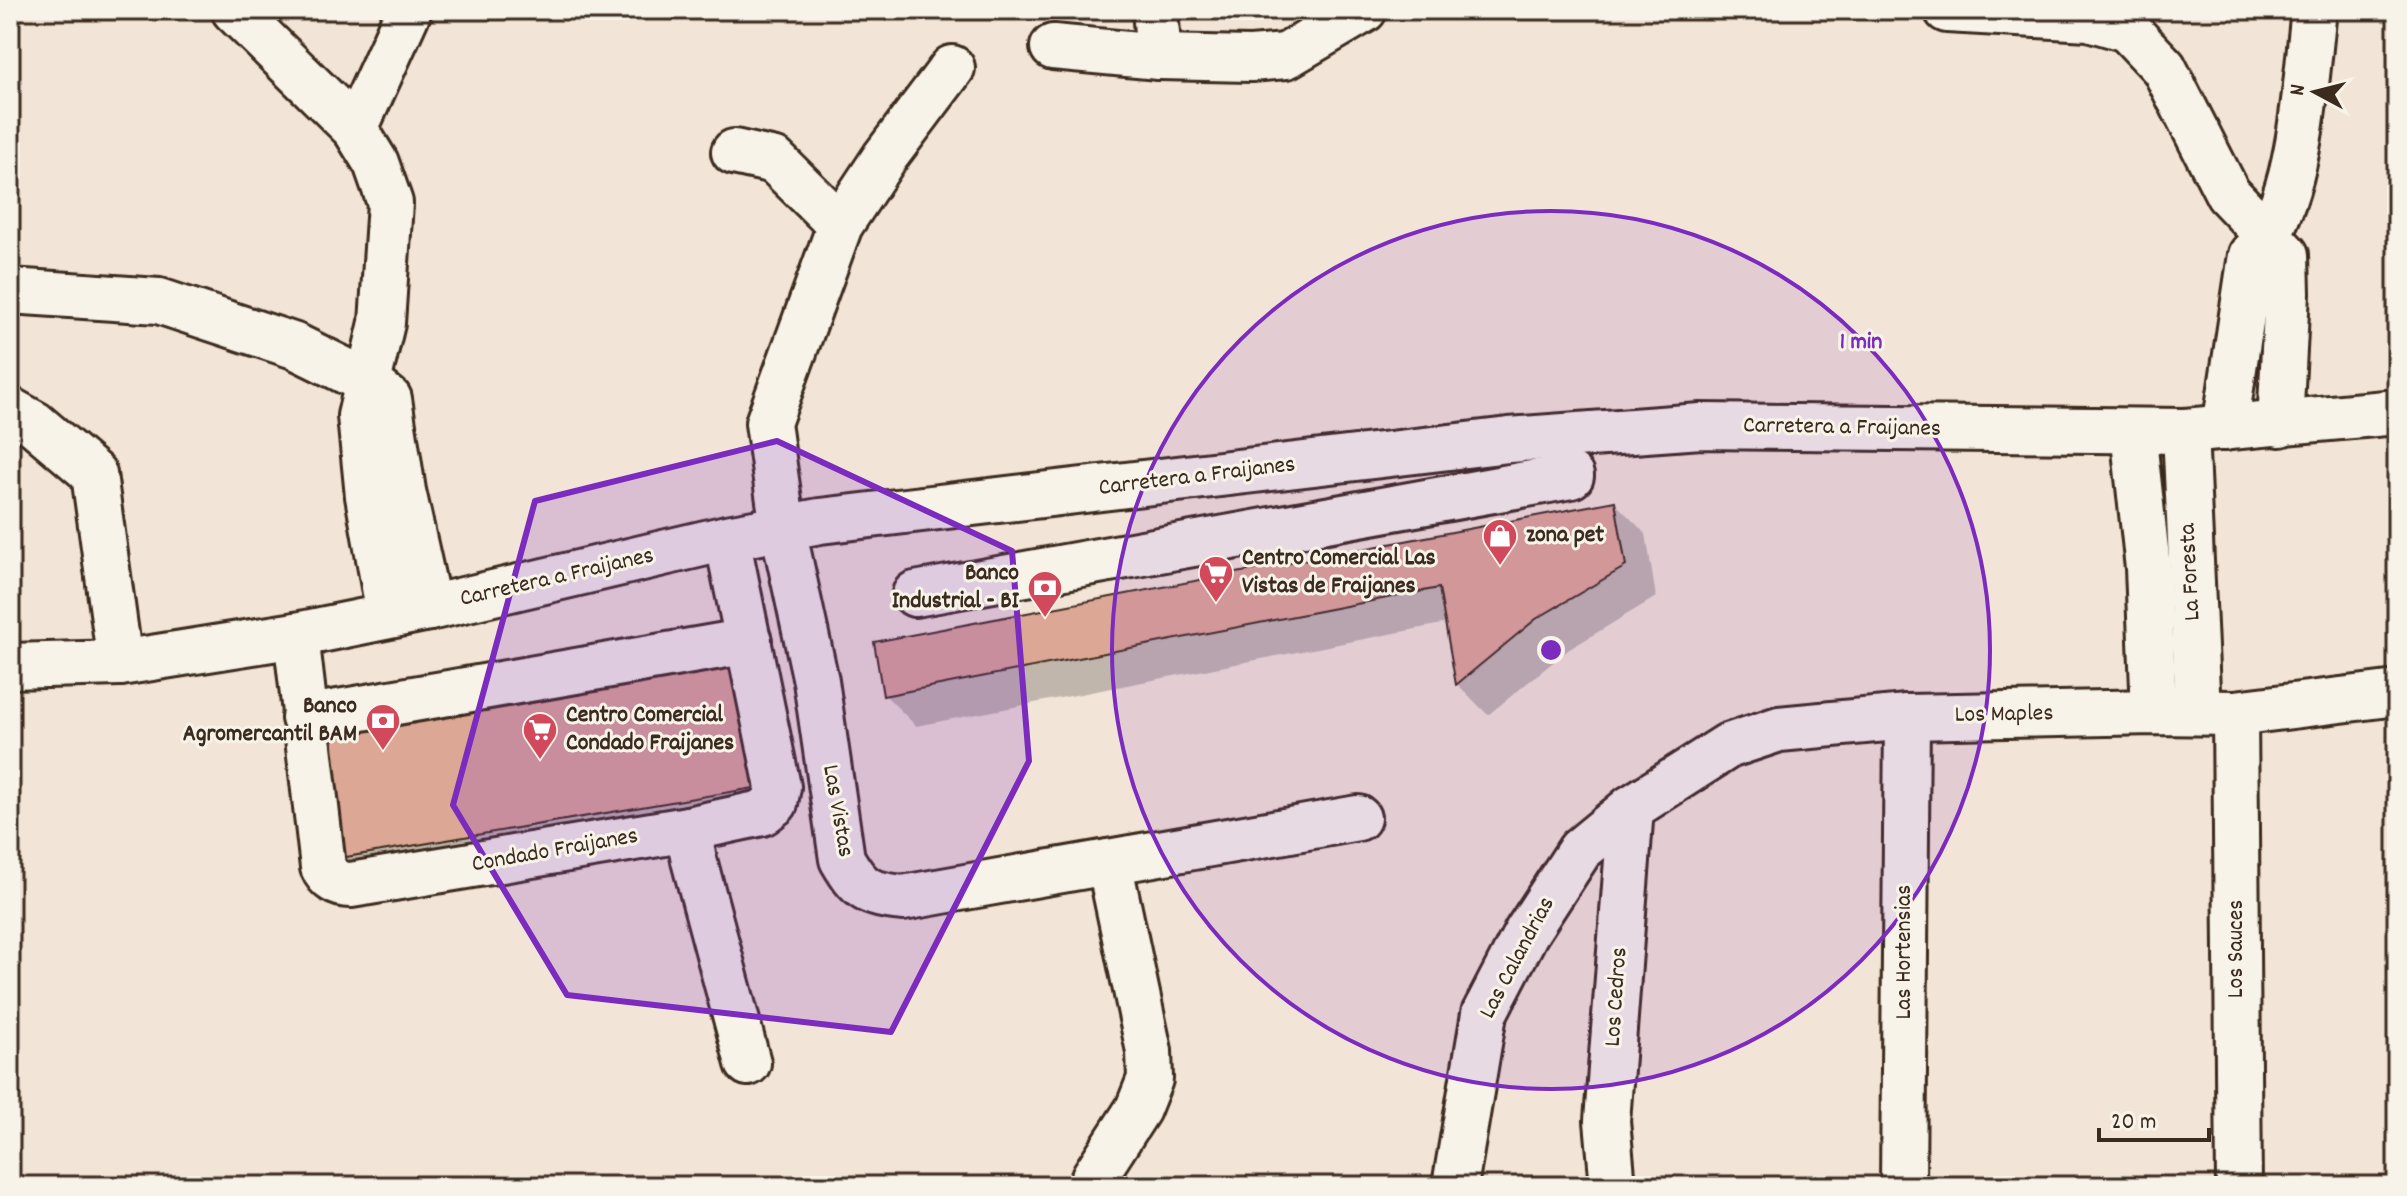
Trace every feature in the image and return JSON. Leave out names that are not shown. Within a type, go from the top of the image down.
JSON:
[{"type":"street","points":[[234,10],[355,129],[376,163],[390,203],[382,323],[368,382]]},
{"type":"street","points":[[355,129],[409,10]]},
{"type":"street","points":[[1155,10],[1159,57]]},
{"type":"street","points":[[1053,47],[1159,57],[1251,59],[1286,56],[1364,10]]},
{"type":"street","points":[[1947,10],[2089,18],[2127,29],[2164,68],[2228,194],[2286,255],[2280,424]]},
{"type":"street","name":"La Foresta","points":[[2216,713],[2205,430],[2251,255],[2267,236],[2283,200],[2299,140],[2314,10]]},
{"type":"street","name":"Las Vistas","points":[[952,68],[885,157],[840,225],[768,423],[783,529],[816,681],[842,859],[857,884],[882,896],[903,898],[1358,818]]},
{"type":"street","points":[[734,152],[775,161],[840,225]]},
{"type":"street","points":[[10,291],[159,301],[295,346],[368,382],[389,399],[403,491],[409,612]]},
{"type":"street","points":[[10,410],[35,424],[94,474],[120,663]]},
{"type":"street","name":"Carretera a Fraijanes","points":[[10,666],[120,663],[296,635],[727,538],[820,521],[1509,440],[1701,426],[2205,430],[2397,412]]},
{"type":"street","name":"La Foresta","points":[[2133,431],[2148,568],[2154,712]]},
{"type":"street","points":[[1509,440],[1517,486]]},
{"type":"street","points":[[915,594],[1571,476]]},
{"type":"street","name":"Condado Fraijanes","points":[[296,635],[323,867],[333,881],[344,885],[688,829],[762,813],[772,807],[778,787],[727,538]]},
{"type":"street","points":[[304,718],[749,641]]},
{"type":"street","name":"Los Maples","points":[[1631,808],[1728,746],[1779,729],[1907,717],[2216,713],[2397,693]]},
{"type":"street","name":"Los Sauces","points":[[2216,713],[2239,1186]]},
{"type":"street","name":"Las Hortensias","points":[[1903,1186],[1907,717]]},
{"type":"street","name":"Las Calandrias","points":[[1455,1186],[1484,1014],[1526,933],[1580,850],[1631,808]]},
{"type":"street","name":"Los Cedros","points":[[1613,1186],[1607,1121],[1631,808]]},
{"type":"street","points":[[688,829],[748,1063]]},
{"type":"street","points":[[1094,1177],[1138,1109],[1150,1079],[1149,1051],[1109,862]]},
{"type":"highlighted area","points":[[777,441],[1012,551],[1029,761],[891,1032],[567,995],[453,805],[535,501]]},
{"type":"building","name":"Centro Comercial Las Vistas de Fraijanes","points":[[1615,501],[1626,566],[1536,619],[1456,685],[1439,588],[883,696],[874,642]]},
{"type":"building","name":"Centro Comercial Condado Fraijanes","points":[[739,664],[760,787],[340,858],[320,736]]},
{"type":"place","name":"zona pet","points":[[1500,567]]},
{"type":"place","name":"Centro Comercial Las Vistas de Fraijanes","points":[[1216,604]]},
{"type":"place","name":"Banco Industrial - BI","points":[[1045,619]]},
{"type":"place","name":"Banco Agromercantil BAM","points":[[383,752]]},
{"type":"place","name":"Centro Comercial Condado Fraijanes","points":[[540,761]]}]
